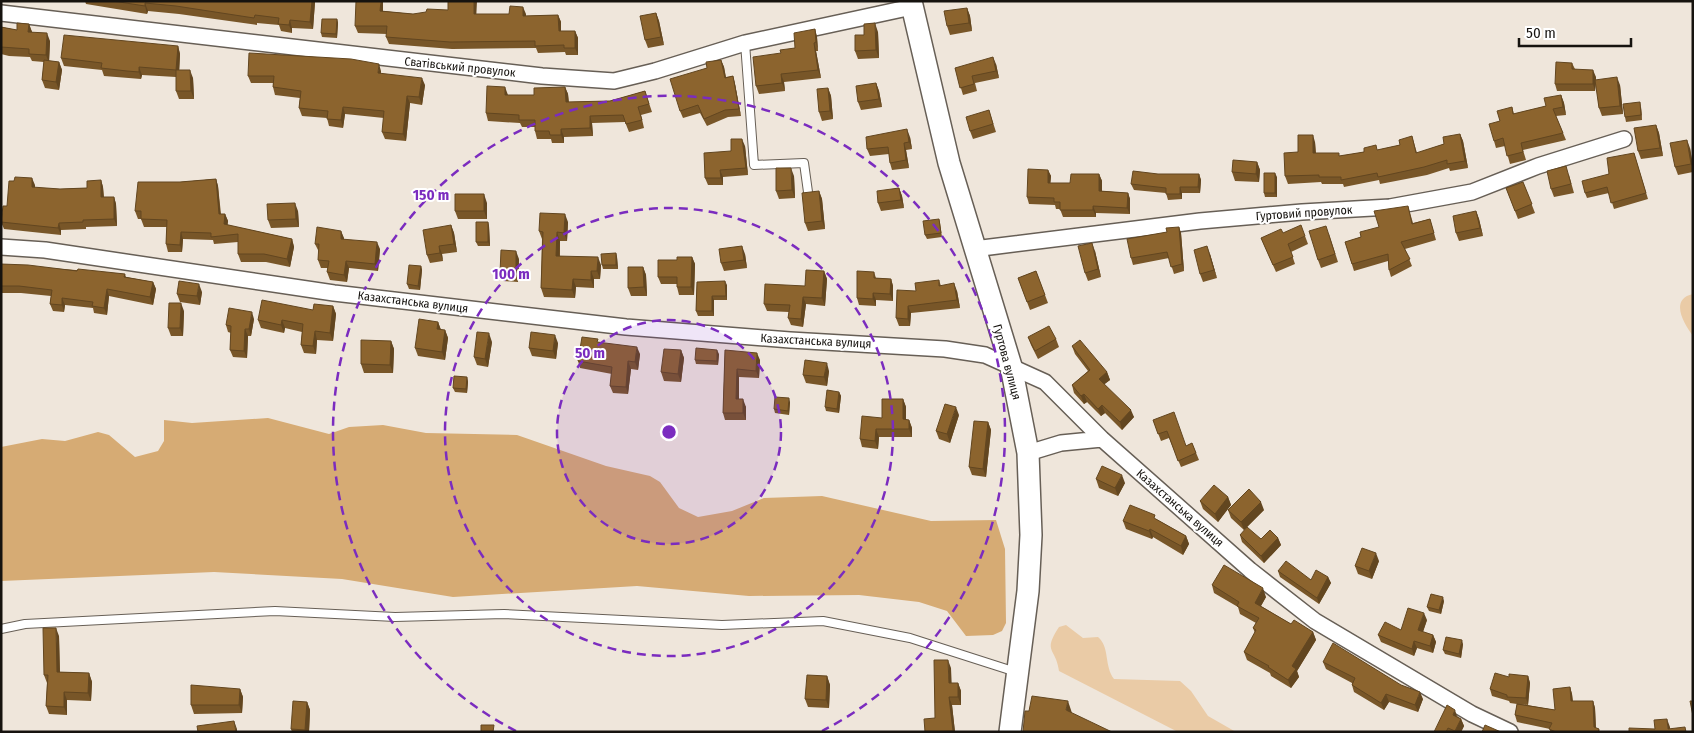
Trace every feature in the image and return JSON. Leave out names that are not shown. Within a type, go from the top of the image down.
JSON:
[{"type":"street","name":"Сватівський провулок","points":[[1,13],[523,74],[614,81],[655,71],[745,43],[911,4]]},
{"type":"street","name":"Гуртова вулиця","points":[[911,4],[949,163],[1011,366],[1028,452],[1031,535],[1028,591],[1010,732]]},
{"type":"street","name":"Гуртовий провулок","points":[[974,249],[1200,221],[1390,207],[1472,192],[1538,166],[1624,139]]},
{"type":"street","name":"Казахстанська вулиця","points":[[1,247],[46,250],[334,293],[626,327],[790,340],[945,349],[985,354],[1045,382],[1102,439],[1250,570],[1315,621],[1472,714],[1510,732]]},
{"type":"street","points":[[1028,452],[1061,443],[1102,439]]},
{"type":"lane","points":[[745,43],[754,165],[804,163],[808,192]]},
{"type":"lane","points":[[1,629],[25,624],[275,611],[395,617],[504,614],[722,625],[823,620],[910,638],[1018,673]]},
{"type":"shaded area","points":[[1693,294],[1693,336],[1683,319],[1680,306],[1686,297]]},
{"type":"shaded area","points":[[268,418],[329,434],[349,427],[383,425],[426,433],[517,435],[606,466],[650,476],[660,482],[679,508],[698,517],[732,511],[764,498],[822,496],[931,521],[996,520],[1005,549],[1006,623],[1002,631],[993,635],[966,636],[947,611],[919,602],[859,595],[749,596],[637,586],[453,597],[342,579],[214,572],[1,581],[1,447],[42,439],[65,441],[98,432],[109,435],[135,457],[158,451],[164,441],[164,420],[192,423]]},
{"type":"shaded area","points":[[1066,625],[1083,638],[1098,637],[1102,641],[1114,679],[1180,681],[1191,691],[1208,716],[1236,732],[1178,732],[1059,671],[1051,641],[1059,627]]},
{"type":"building","points":[[113,1],[312,1],[310,22],[290,20],[289,25],[278,24],[279,18],[255,15],[254,18],[176,6],[145,3],[145,6]]},
{"type":"building","points":[[356,1],[381,1],[380,11],[413,14],[426,12],[427,9],[448,10],[448,1],[474,1],[474,14],[509,14],[510,6],[523,7],[523,16],[558,15],[559,31],[575,31],[575,48],[564,48],[564,45],[535,46],[535,41],[450,42],[386,37],[387,26],[355,26]]},
{"type":"building","points":[[967,8],[969,23],[947,26],[944,11]]},
{"type":"building","points":[[656,13],[661,37],[645,40],[640,16]]},
{"type":"building","points":[[322,19],[337,19],[336,34],[321,33]]},
{"type":"building","points":[[17,23],[29,24],[28,32],[47,33],[46,55],[29,54],[29,49],[1,47],[1,27],[17,30]]},
{"type":"building","points":[[875,23],[876,50],[855,51],[855,35],[864,35],[864,24]]},
{"type":"building","points":[[815,29],[816,42],[814,43],[818,70],[781,74],[782,83],[756,86],[753,57],[781,53],[780,50],[795,48],[794,33]]},
{"type":"building","points":[[64,35],[178,46],[176,70],[139,67],[139,72],[127,71],[101,68],[102,63],[61,58]]},
{"type":"building","points":[[249,53],[351,59],[379,64],[378,73],[422,78],[419,97],[407,96],[403,134],[382,132],[384,111],[343,107],[341,120],[327,119],[328,111],[299,108],[301,91],[273,87],[274,76],[248,76]]},
{"type":"building","points":[[993,57],[996,71],[972,76],[974,84],[960,88],[955,68]]},
{"type":"building","points":[[44,60],[59,62],[56,82],[42,80]]},
{"type":"building","points":[[721,60],[725,78],[733,76],[739,109],[725,110],[704,119],[698,105],[680,111],[670,79],[707,68],[706,62]]},
{"type":"building","points":[[1556,62],[1572,63],[1572,69],[1593,70],[1593,84],[1555,84]]},
{"type":"building","points":[[176,70],[190,70],[191,91],[176,91]]},
{"type":"building","points":[[1617,77],[1620,106],[1599,108],[1595,80]]},
{"type":"building","points":[[876,83],[879,99],[858,102],[856,86]]},
{"type":"building","points":[[487,86],[505,87],[505,95],[534,95],[534,88],[565,87],[566,102],[610,101],[645,91],[649,104],[638,107],[642,120],[626,124],[623,115],[590,116],[590,128],[561,129],[561,135],[550,135],[549,131],[535,131],[535,120],[519,120],[519,115],[486,113]]},
{"type":"building","points":[[828,88],[830,111],[819,112],[817,89]]},
{"type":"building","points":[[1561,95],[1563,107],[1553,109],[1563,133],[1521,143],[1523,152],[1507,156],[1503,138],[1494,141],[1489,124],[1500,121],[1497,111],[1512,107],[1513,114],[1546,106],[1544,98]]},
{"type":"building","points":[[1640,102],[1641,115],[1625,117],[1623,104]]},
{"type":"building","points":[[989,110],[993,124],[970,131],[966,117]]},
{"type":"building","points":[[1656,125],[1660,148],[1638,151],[1634,128]]},
{"type":"building","points":[[907,129],[909,142],[904,143],[906,160],[890,163],[888,147],[867,149],[866,137]]},
{"type":"building","points":[[1460,134],[1465,161],[1447,164],[1447,160],[1378,177],[1377,173],[1341,180],[1341,177],[1319,177],[1319,175],[1285,176],[1284,153],[1298,152],[1298,135],[1313,135],[1313,153],[1339,153],[1339,156],[1364,152],[1364,148],[1376,145],[1377,150],[1400,145],[1399,140],[1412,136],[1416,153],[1444,144],[1443,137]]},
{"type":"building","points":[[731,139],[742,139],[746,168],[720,170],[721,178],[705,178],[704,153],[731,151]]},
{"type":"building","points":[[1687,140],[1691,164],[1675,167],[1670,143]]},
{"type":"building","points":[[1634,153],[1646,193],[1611,203],[1607,187],[1585,193],[1582,181],[1609,174],[1607,158]]},
{"type":"building","points":[[1233,160],[1257,162],[1256,174],[1232,172]]},
{"type":"building","points":[[1566,166],[1571,184],[1551,189],[1547,171]]},
{"type":"building","points":[[776,168],[791,168],[792,190],[776,191]]},
{"type":"building","points":[[1028,169],[1048,170],[1048,183],[1070,183],[1071,174],[1099,174],[1099,191],[1128,193],[1127,208],[1093,206],[1093,210],[1060,210],[1060,202],[1054,202],[1054,198],[1027,197]]},
{"type":"building","points":[[1133,171],[1158,174],[1199,174],[1198,187],[1180,187],[1180,194],[1166,194],[1166,188],[1131,184]]},
{"type":"building","points":[[1264,173],[1275,173],[1275,193],[1264,193]]},
{"type":"building","points":[[15,177],[32,178],[32,187],[60,189],[87,188],[87,181],[101,180],[101,197],[114,197],[114,219],[59,223],[58,228],[1,222],[3,206],[7,206],[9,181],[14,181]]},
{"type":"building","points":[[216,179],[219,214],[225,214],[224,224],[292,239],[287,259],[264,254],[238,254],[238,234],[211,237],[211,233],[181,232],[180,245],[166,244],[167,220],[141,219],[141,211],[135,211],[138,182],[180,182]]},
{"type":"building","points":[[1523,182],[1532,204],[1515,211],[1506,188]]},
{"type":"building","points":[[899,188],[901,200],[878,203],[877,191]]},
{"type":"building","points":[[819,191],[822,221],[805,223],[802,193]]},
{"type":"building","points":[[455,194],[484,194],[484,211],[455,211]]},
{"type":"building","points":[[295,203],[296,219],[268,220],[267,204]]},
{"type":"building","points":[[1408,206],[1412,224],[1430,219],[1434,233],[1401,242],[1410,259],[1389,270],[1388,254],[1352,264],[1345,242],[1361,237],[1360,232],[1379,227],[1374,211]]},
{"type":"building","points":[[1476,211],[1480,228],[1456,233],[1453,216]]},
{"type":"building","points":[[540,213],[565,214],[564,233],[557,232],[556,256],[598,257],[597,271],[591,271],[591,280],[573,279],[572,290],[541,288],[543,232],[539,231]]},
{"type":"building","points":[[939,219],[941,233],[925,235],[923,221]]},
{"type":"building","points":[[476,222],[488,222],[488,242],[476,242]]},
{"type":"building","points":[[451,225],[454,244],[439,246],[440,253],[427,255],[423,230]]},
{"type":"building","points":[[1301,225],[1305,236],[1288,244],[1293,257],[1273,265],[1261,238],[1281,229],[1283,233]]},
{"type":"building","points":[[1326,226],[1335,254],[1318,260],[1309,231]]},
{"type":"building","points":[[317,227],[341,231],[341,239],[377,242],[375,264],[346,261],[344,275],[327,272],[329,261],[318,260],[319,244],[315,244]]},
{"type":"building","points":[[1179,227],[1182,264],[1171,267],[1167,252],[1131,258],[1127,239],[1167,232],[1166,228]]},
{"type":"building","points":[[1092,243],[1098,269],[1085,273],[1078,246]]},
{"type":"building","points":[[742,246],[744,260],[721,263],[719,249]]},
{"type":"building","points":[[1207,246],[1214,270],[1200,274],[1194,250]]},
{"type":"building","points":[[501,250],[516,251],[516,274],[500,273]]},
{"type":"building","points":[[616,253],[616,265],[602,265],[601,254]]},
{"type":"building","points":[[677,257],[692,257],[691,287],[677,287],[677,277],[658,277],[658,260],[677,260]]},
{"type":"building","points":[[1,264],[125,274],[124,277],[153,282],[150,297],[107,289],[104,308],[92,306],[93,302],[62,298],[62,305],[50,304],[52,290],[1,286]]},
{"type":"building","points":[[409,265],[421,266],[418,286],[407,284]]},
{"type":"building","points":[[628,267],[643,267],[644,287],[628,288]]},
{"type":"building","points":[[806,270],[824,271],[822,298],[803,297],[801,319],[788,318],[790,305],[764,304],[765,284],[805,286]]},
{"type":"building","points":[[857,271],[874,272],[874,278],[891,279],[890,294],[873,293],[873,299],[857,298]]},
{"type":"building","points":[[1036,271],[1045,295],[1027,302],[1018,278]]},
{"type":"building","points":[[939,280],[939,286],[954,283],[957,300],[908,306],[908,319],[896,318],[897,290],[916,291],[915,283]]},
{"type":"building","points":[[179,281],[199,284],[197,296],[177,294]]},
{"type":"building","points":[[725,281],[726,296],[712,296],[712,311],[696,311],[697,282]]},
{"type":"building","points":[[262,300],[313,310],[314,304],[333,306],[330,333],[315,331],[313,346],[301,345],[303,324],[282,320],[281,325],[258,320]]},
{"type":"building","points":[[169,303],[181,303],[180,328],[168,328]]},
{"type":"building","points":[[229,308],[252,312],[249,329],[245,329],[244,351],[230,350],[231,326],[226,325]]},
{"type":"building","points":[[419,319],[438,322],[437,329],[445,330],[442,352],[415,348]]},
{"type":"building","points":[[1049,326],[1056,339],[1035,351],[1028,337]]},
{"type":"building","points":[[477,332],[489,333],[485,359],[474,357]]},
{"type":"building","points":[[531,332],[555,335],[553,351],[529,348]]},
{"type":"building","points":[[582,337],[598,339],[597,342],[637,347],[635,362],[628,361],[626,387],[610,386],[612,367],[578,361]]},
{"type":"building","points":[[361,340],[391,341],[390,365],[361,364]]},
{"type":"building","points":[[1080,340],[1107,372],[1099,379],[1131,410],[1120,422],[1102,405],[1098,409],[1084,394],[1081,396],[1072,385],[1090,370],[1072,346]]},
{"type":"building","points":[[696,348],[717,350],[717,361],[695,360]]},
{"type":"building","points":[[664,349],[681,350],[678,374],[661,372]]},
{"type":"building","points":[[725,350],[757,353],[756,371],[737,369],[736,399],[743,399],[743,413],[723,413]]},
{"type":"building","points":[[805,360],[827,363],[824,377],[803,375]]},
{"type":"building","points":[[454,376],[467,377],[466,389],[453,388]]},
{"type":"building","points":[[827,390],[839,392],[837,409],[825,407]]},
{"type":"building","points":[[775,397],[789,398],[788,411],[774,409]]},
{"type":"building","points":[[882,399],[903,399],[903,419],[909,420],[909,429],[876,429],[875,441],[860,439],[862,416],[882,418]]},
{"type":"building","points":[[945,404],[956,407],[947,434],[936,431]]},
{"type":"building","points":[[1174,412],[1186,446],[1192,443],[1196,453],[1178,461],[1167,431],[1158,434],[1153,420]]},
{"type":"building","points":[[974,421],[988,422],[983,469],[969,467]]},
{"type":"building","points":[[1102,466],[1122,475],[1115,488],[1096,479]]},
{"type":"building","points":[[1214,485],[1228,497],[1215,514],[1200,501]]},
{"type":"building","points":[[1249,489],[1261,502],[1241,522],[1228,510]]},
{"type":"building","points":[[1130,505],[1155,515],[1154,518],[1186,536],[1181,546],[1150,529],[1149,531],[1123,521]]},
{"type":"building","points":[[1247,527],[1261,539],[1270,530],[1278,538],[1261,556],[1240,535]]},
{"type":"building","points":[[1362,548],[1376,553],[1369,571],[1355,566]]},
{"type":"building","points":[[1286,561],[1311,580],[1316,570],[1328,577],[1317,598],[1278,571]]},
{"type":"building","points":[[1224,565],[1263,588],[1255,603],[1291,624],[1294,620],[1313,632],[1292,666],[1296,669],[1288,680],[1269,666],[1244,652],[1256,630],[1253,628],[1259,618],[1237,606],[1239,602],[1212,585]]},
{"type":"building","points":[[1431,594],[1443,597],[1439,610],[1427,607]]},
{"type":"building","points":[[1408,608],[1424,613],[1418,630],[1433,635],[1430,646],[1414,641],[1412,649],[1378,635],[1385,622],[1401,630]]},
{"type":"building","points":[[43,628],[56,628],[57,672],[89,673],[88,693],[64,692],[64,707],[46,706],[48,675],[44,675]]},
{"type":"building","points":[[1446,637],[1462,640],[1459,654],[1443,650]]},
{"type":"building","points":[[1333,643],[1401,685],[1420,692],[1415,705],[1386,694],[1381,703],[1352,685],[1355,678],[1323,662]]},
{"type":"building","points":[[934,660],[948,660],[949,683],[958,683],[958,697],[949,697],[953,731],[925,732],[924,719],[935,718]]},
{"type":"building","points":[[1495,673],[1509,677],[1509,674],[1528,676],[1526,698],[1507,697],[1507,695],[1490,689]]},
{"type":"building","points":[[807,675],[827,676],[826,700],[805,699]]},
{"type":"building","points":[[191,685],[240,689],[239,705],[191,705]]},
{"type":"building","points":[[1570,687],[1571,701],[1593,701],[1594,727],[1599,729],[1598,732],[1556,732],[1549,729],[1552,723],[1515,715],[1517,704],[1555,710],[1553,689]]},
{"type":"building","points":[[1032,696],[1068,701],[1066,710],[1112,732],[1023,732],[1025,711],[1029,711]]},
{"type":"building","points":[[293,701],[307,702],[305,730],[291,729]]},
{"type":"building","points":[[1690,701],[1693,701],[1693,716]]},
{"type":"building","points":[[1447,705],[1455,710],[1453,715],[1461,719],[1455,731],[1448,728],[1446,732],[1434,732]]},
{"type":"building","points":[[1667,719],[1668,729],[1685,727],[1686,732],[1629,732],[1629,728],[1655,729],[1654,720]]},
{"type":"building","points":[[234,721],[236,732],[198,732],[197,726]]},
{"type":"building","points":[[481,725],[494,725],[493,732],[481,732]]},
{"type":"building","points":[[1485,725],[1501,732],[1482,732]]}]
